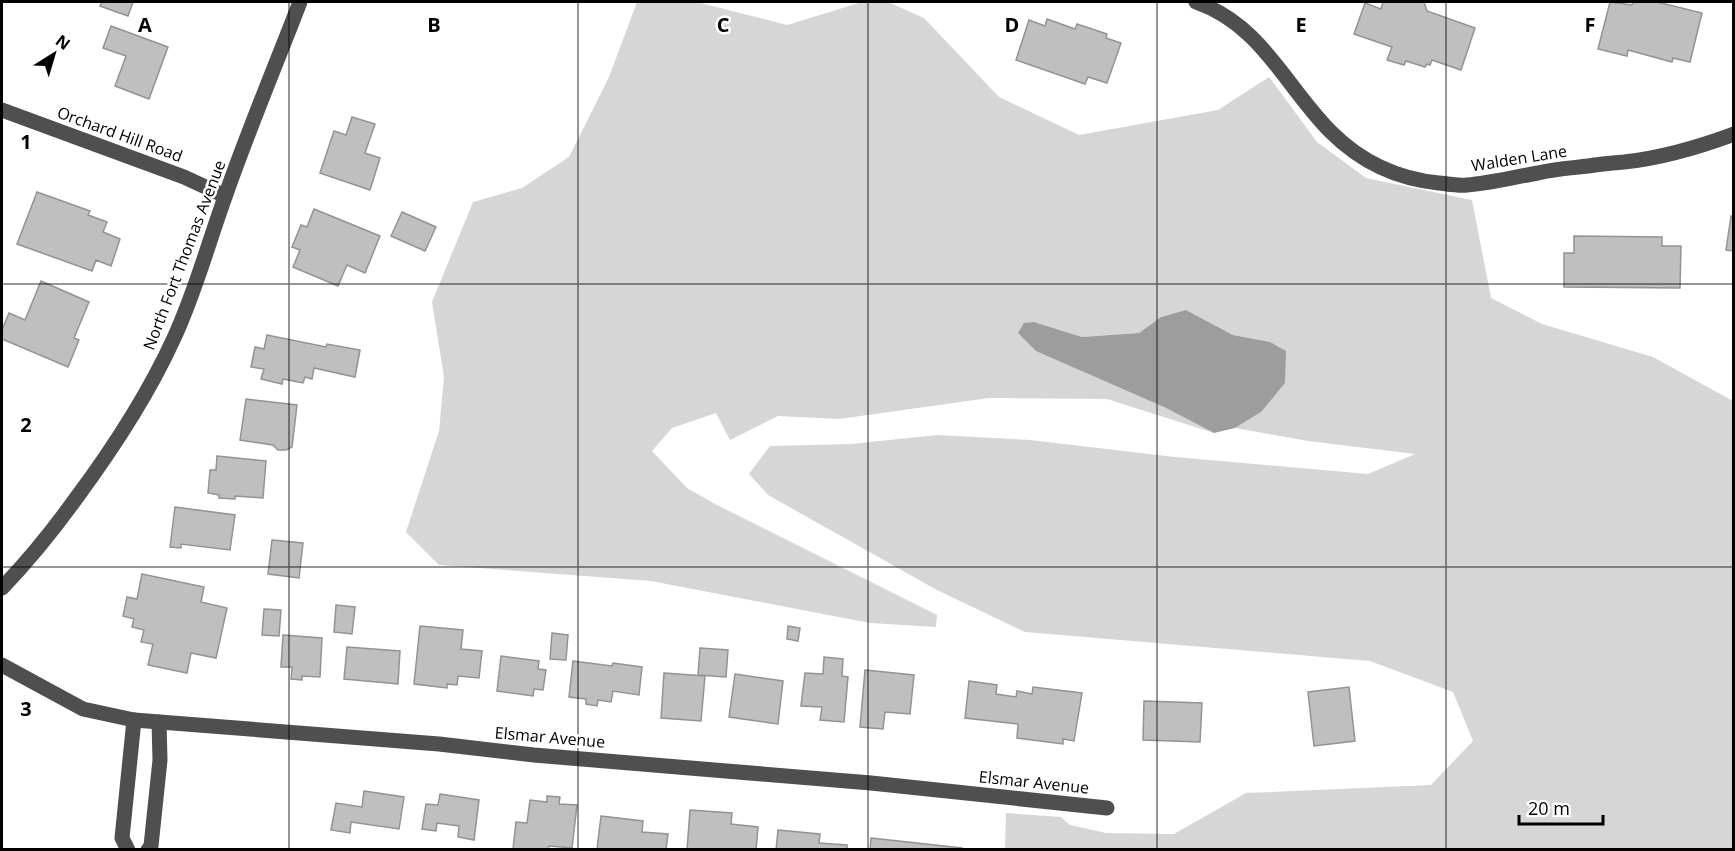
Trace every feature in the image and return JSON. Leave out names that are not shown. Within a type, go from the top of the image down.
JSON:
[{"type":"street","name":"North Fort Thomas Avenue","points":[[2,588],[20,570],[102,466],[134,414],[175,337],[205,259],[225,196],[300,2]]},
{"type":"street","name":"Walden Lane","points":[[1196,2],[1206,5],[1251,34],[1267,51],[1312,112],[1333,134],[1366,160],[1399,175],[1423,181],[1464,186],[1502,181],[1540,172],[1659,157],[1734,134]]},
{"type":"street","name":"Orchard Hill Road","points":[[2,110],[184,177],[225,196]]},
{"type":"street","name":"Elsmar Avenue","points":[[2,665],[83,709],[134,720],[439,744],[549,756],[871,783],[1107,808]]},
{"type":"street","points":[[128,849],[122,838],[134,720]]},
{"type":"street","points":[[148,849],[151,846],[160,760],[159,722]]},
{"type":"shaded area","points":[[637,2],[697,2],[787,25],[862,2],[888,2],[924,18],[999,97],[1079,135],[1218,110],[1269,77],[1317,142],[1366,178],[1472,200],[1491,298],[1542,324],[1653,357],[1733,401],[1733,849],[1005,849],[1006,813],[1061,817],[1070,825],[1106,833],[1174,834],[1246,793],[1431,785],[1473,741],[1453,692],[1370,661],[1025,632],[937,590],[768,495],[749,474],[770,446],[851,444],[937,435],[1030,440],[1175,457],[1368,474],[1415,454],[1308,441],[1235,428],[1261,412],[1270,342],[1233,335],[1186,310],[1161,317],[1139,333],[1082,337],[1034,322],[1164,407],[1214,433],[1107,399],[989,398],[839,419],[778,416],[730,440],[716,413],[672,428],[652,451],[687,488],[937,615],[936,627],[870,623],[651,581],[439,565],[406,532],[439,431],[444,377],[432,302],[473,202],[522,188],[569,157],[609,77]]},
{"type":"shaded area","points":[[1186,310],[1233,335],[1270,342],[1286,351],[1285,383],[1261,412],[1235,428],[1214,433],[1164,407],[1036,351],[1018,333],[1024,323],[1034,322],[1082,337],[1139,333],[1161,317]]},
{"type":"building","points":[[102,2],[133,2],[128,16],[100,6]]},
{"type":"building","points":[[1383,2],[1424,2],[1427,11],[1475,28],[1461,70],[1432,60],[1430,65],[1427,64],[1425,67],[1406,61],[1404,65],[1387,60],[1392,47],[1354,34],[1365,3],[1381,9]]},
{"type":"building","points":[[1610,2],[1632,5],[1633,2],[1657,2],[1702,13],[1690,62],[1673,58],[1672,62],[1628,50],[1627,56],[1598,49]]},
{"type":"building","points":[[1047,19],[1075,29],[1077,24],[1107,34],[1106,38],[1121,43],[1107,83],[1088,77],[1085,84],[1016,60],[1029,20],[1045,26]]},
{"type":"building","points":[[111,26],[168,47],[149,99],[115,86],[126,56],[103,48]]},
{"type":"building","points":[[352,117],[375,124],[365,153],[380,158],[370,190],[320,173],[334,131],[346,135]]},
{"type":"building","points":[[37,192],[90,211],[88,215],[107,222],[103,232],[120,239],[111,266],[96,260],[92,271],[17,244]]},
{"type":"building","points":[[314,209],[380,236],[365,273],[347,265],[338,286],[293,267],[300,250],[292,247],[301,225],[307,227]]},
{"type":"building","points":[[402,212],[436,227],[425,251],[391,236]]},
{"type":"building","points":[[1731,216],[1734,216],[1734,251],[1726,250]]},
{"type":"building","points":[[1574,236],[1662,237],[1662,246],[1681,246],[1680,288],[1564,287],[1564,253],[1574,253]]},
{"type":"building","points":[[41,281],[89,302],[74,338],[79,340],[68,367],[2,339],[2,330],[9,313],[25,320]]},
{"type":"building","points":[[267,335],[326,347],[327,344],[360,350],[355,377],[314,368],[312,379],[305,377],[303,383],[283,379],[282,384],[261,379],[264,369],[251,367],[255,347],[264,349]]},
{"type":"building","points":[[246,399],[297,405],[292,447],[278,450],[273,445],[240,440]]},
{"type":"building","points":[[217,456],[266,461],[263,498],[235,496],[235,499],[219,498],[219,495],[208,493],[210,470],[216,470]]},
{"type":"building","points":[[175,507],[235,515],[230,550],[181,544],[181,548],[170,547]]},
{"type":"building","points":[[272,540],[303,543],[299,578],[268,574]]},
{"type":"building","points":[[142,574],[204,587],[201,602],[227,608],[216,658],[191,653],[187,673],[148,665],[153,644],[141,642],[144,630],[132,627],[134,619],[123,616],[127,597],[137,599]]},
{"type":"building","points":[[336,605],[355,607],[352,634],[334,632]]},
{"type":"building","points":[[264,609],[281,610],[279,636],[262,635]]},
{"type":"building","points":[[420,626],[463,630],[461,649],[482,651],[479,678],[458,676],[457,685],[447,684],[447,688],[414,684]]},
{"type":"building","points":[[788,626],[800,628],[798,641],[787,639]]},
{"type":"building","points":[[552,633],[568,635],[566,660],[550,659]]},
{"type":"building","points":[[283,635],[322,638],[320,677],[302,676],[302,680],[291,679],[292,667],[281,667]]},
{"type":"building","points":[[347,647],[400,651],[398,684],[344,679]]},
{"type":"building","points":[[700,648],[728,650],[726,677],[698,675]]},
{"type":"building","points":[[501,656],[539,661],[538,669],[546,670],[543,690],[534,689],[533,696],[497,691]]},
{"type":"building","points":[[824,657],[843,659],[842,676],[848,677],[844,722],[820,720],[822,707],[801,706],[805,673],[823,674]]},
{"type":"building","points":[[573,661],[642,667],[639,695],[613,691],[611,702],[598,700],[597,706],[586,704],[586,699],[569,697]]},
{"type":"building","points":[[865,670],[914,675],[910,714],[885,712],[883,729],[860,727]]},
{"type":"building","points":[[664,673],[705,676],[701,721],[661,718]]},
{"type":"building","points":[[735,674],[783,681],[778,724],[729,717]]},
{"type":"building","points":[[969,681],[997,685],[996,694],[1016,697],[1017,691],[1032,694],[1033,687],[1082,693],[1074,741],[1063,739],[1063,744],[1017,738],[1018,724],[965,718]]},
{"type":"building","points":[[1349,687],[1355,741],[1314,746],[1308,692]]},
{"type":"building","points":[[1144,701],[1202,703],[1200,742],[1143,740]]},
{"type":"building","points":[[364,791],[404,797],[399,829],[351,822],[350,833],[331,830],[336,803],[362,807]]},
{"type":"building","points":[[440,794],[479,800],[474,840],[458,837],[459,826],[437,823],[436,831],[422,829],[426,804],[438,805]]},
{"type":"building","points":[[547,796],[560,797],[559,804],[577,805],[572,848],[549,846],[548,850],[513,849],[516,822],[527,823],[530,800],[547,802]]},
{"type":"building","points":[[690,810],[732,813],[731,824],[758,827],[756,850],[687,850]]},
{"type":"building","points":[[601,816],[643,821],[642,832],[668,834],[666,850],[597,849]]},
{"type":"building","points":[[778,830],[820,834],[819,843],[847,845],[847,850],[776,850]]},
{"type":"building","points":[[871,838],[962,848],[962,850],[870,850]]}]
